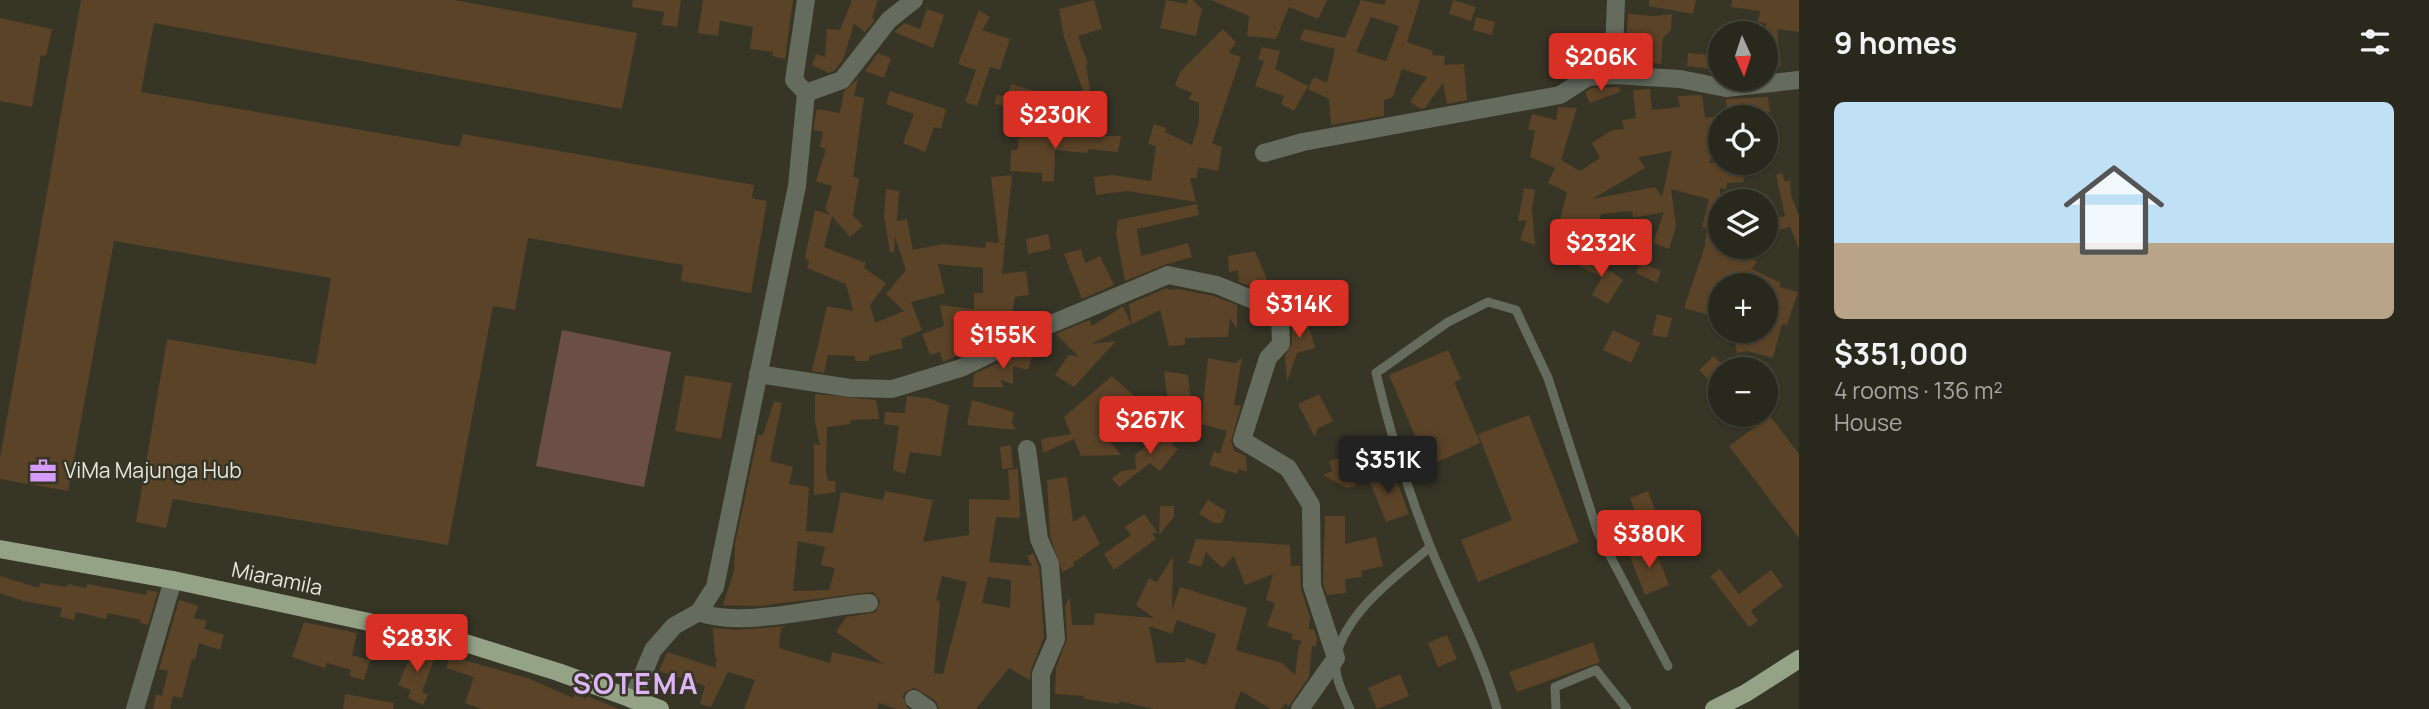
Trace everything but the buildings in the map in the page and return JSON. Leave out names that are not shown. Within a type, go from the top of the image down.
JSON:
[{"type":"main road","name":"Miaramila","points":[[0,549],[173,580],[462,642],[558,672],[660,709]]},
{"type":"main road","points":[[1714,709],[1746,693],[1799,659]]},
{"type":"street","points":[[632,700],[653,650],[674,626],[699,612],[715,587],[797,186],[806,93],[794,80],[806,0]]},
{"type":"street","points":[[806,93],[842,80],[889,20],[914,0]]},
{"type":"street","points":[[1613,75],[1616,0]]},
{"type":"street","points":[[1264,153],[1303,142],[1560,95],[1588,78],[1613,75],[1680,79],[1726,88],[1799,80]]},
{"type":"street","points":[[758,374],[850,388],[892,389],[961,368],[1044,327],[1168,275],[1217,285],[1280,311],[1281,344],[1268,358],[1242,440],[1288,468],[1311,505],[1312,586],[1336,658],[1300,709]]},
{"type":"street","points":[[1027,449],[1039,539],[1051,564],[1056,639],[1041,674],[1041,709]]},
{"type":"street","points":[[135,709],[173,580]]},
{"type":"street","points":[[699,612],[714,618],[769,616],[869,603]]},
{"type":"lane","points":[[1497,709],[1484,668],[1430,547],[1395,453],[1376,373],[1448,322],[1488,302],[1516,310],[1548,378],[1598,533],[1668,666]]},
{"type":"lane","points":[[1350,709],[1338,682],[1336,658],[1352,624],[1375,596],[1430,547]]},
{"type":"lane","points":[[1556,709],[1555,687],[1596,670],[1627,709]]},
{"type":"shaded area","points":[[562,330],[671,352],[644,487],[536,466]]},
{"type":"place","name":"ViMa Majunga Hub","points":[[43,471]]},
{"type":"district","name":"SOTEMA","points":[[636,684]]}]
